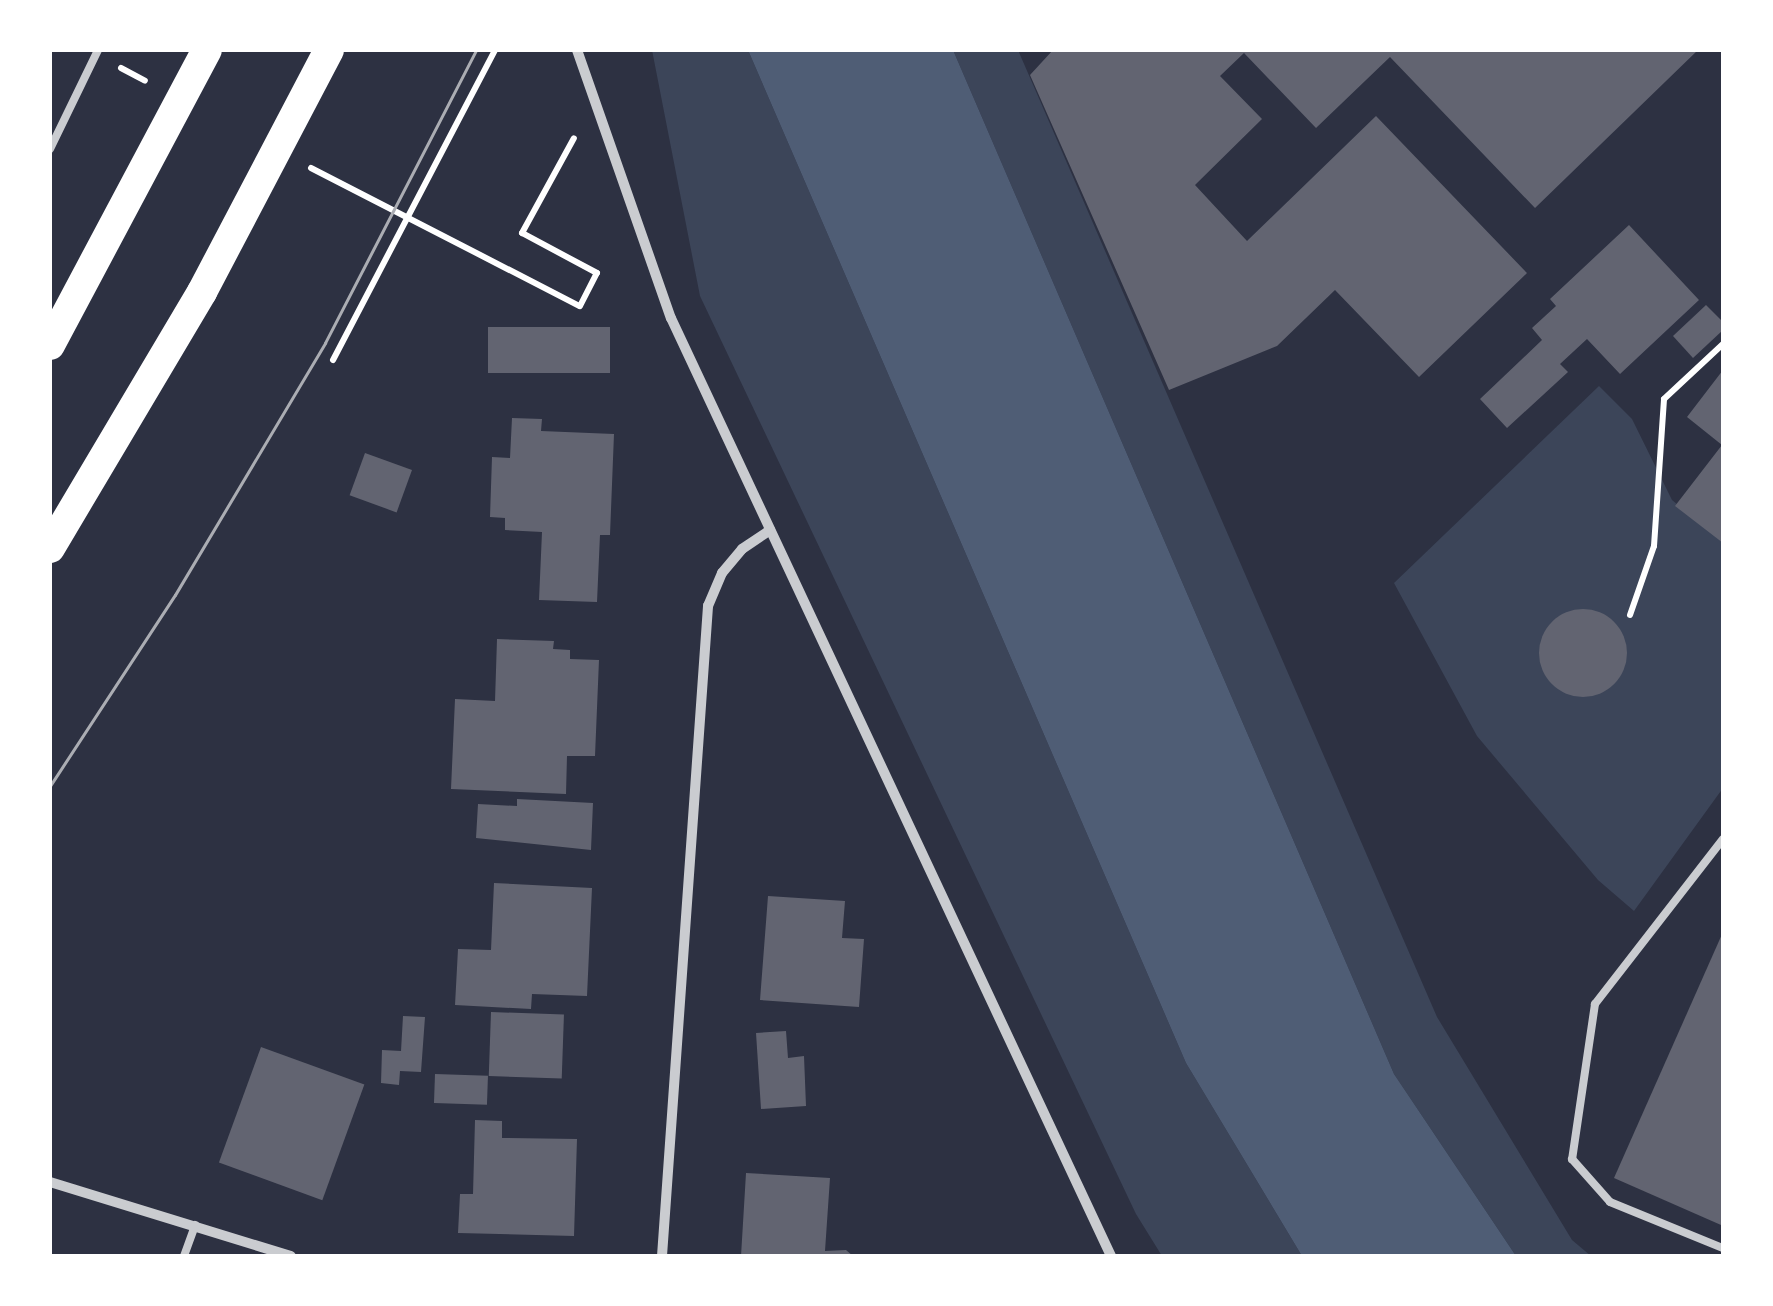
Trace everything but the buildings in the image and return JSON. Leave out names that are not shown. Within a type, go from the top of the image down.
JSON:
[{"type":"highway","points":[[50,344],[207,50]]},
{"type":"highway","points":[[50,548],[202,292],[329,50]]},
{"type":"street","points":[[577,50],[671,318],[1112,1256]]},
{"type":"street","points":[[662,1256],[708,606],[722,573],[742,550],[770,530]]},
{"type":"street","points":[[50,1182],[291,1256]]},
{"type":"lane","points":[[50,149],[98,50]]},
{"type":"lane","points":[[1723,839],[1595,1004],[1572,1159],[1610,1202],[1723,1248]]},
{"type":"lane","points":[[184,1256],[195,1225]]},
{"type":"path","points":[[332,360],[495,50]]},
{"type":"path","points":[[503,268],[580,306],[597,272],[522,233],[554,168],[596,104]]},
{"type":"path","points":[[1630,616],[1654,546],[1664,399],[1723,344]]},
{"type":"shaded area","points":[[652,50],[748,50],[1186,1063],[1302,1256],[1162,1256],[1136,1214],[700,296]]},
{"type":"shaded area","points":[[748,50],[953,50],[1394,1074],[1516,1256],[1302,1256],[1186,1063]]},
{"type":"shaded area","points":[[953,50],[1018,50],[1437,1017],[1572,1240],[1591,1256],[1516,1256],[1394,1074]]},
{"type":"shaded area","points":[[1599,386],[1632,419],[1672,500],[1723,542],[1723,788],[1634,911],[1598,880],[1477,736],[1394,583]]},
{"type":"tram line","points":[[50,786],[175,595],[325,343],[476,50]]}]
